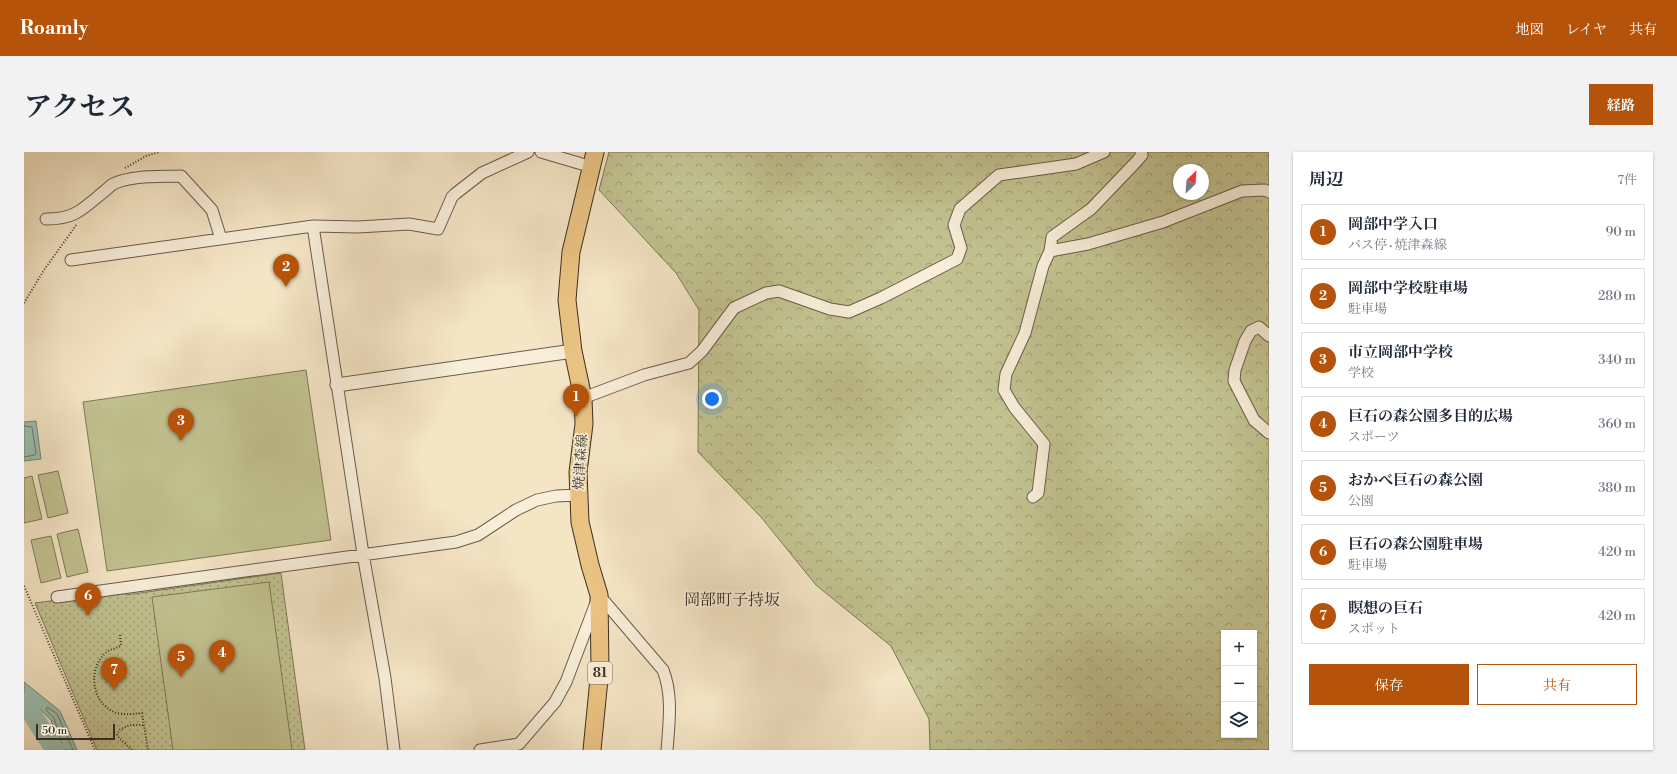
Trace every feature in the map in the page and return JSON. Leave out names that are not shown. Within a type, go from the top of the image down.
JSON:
[{"type":"main road","name":"焼津森線","points":[[592,750],[600,669],[599,595],[580,522],[578,472],[584,424],[583,398],[573,352],[568,314],[568,273],[594,160]]},
{"type":"street","points":[[71,260],[313,226],[358,227],[408,224],[438,229],[452,197],[455,194],[482,172],[528,152]]},
{"type":"street","points":[[541,152],[594,160]]},
{"type":"street","points":[[583,398],[644,376],[688,363],[702,351],[734,308],[766,293],[779,291],[830,309],[849,312],[881,298],[957,258],[961,248],[954,225],[960,209],[999,175],[1076,164],[1104,152]]},
{"type":"street","points":[[1033,497],[1038,493],[1044,444],[1014,406],[1004,390],[1006,374],[1025,333],[1043,266],[1050,251],[1052,237],[1091,209],[1136,162],[1142,155],[1141,152]]},
{"type":"street","points":[[46,219],[62,219],[80,212],[112,185],[119,182],[131,179],[181,176],[212,210],[221,239]]},
{"type":"street","points":[[1050,251],[1088,244],[1163,222],[1242,191],[1265,190],[1269,192]]},
{"type":"street","points":[[313,226],[337,385],[385,678],[394,750]]},
{"type":"street","points":[[1269,336],[1259,327],[1251,331],[1245,341],[1234,381],[1254,420],[1269,433]]},
{"type":"street","points":[[337,385],[573,352]]},
{"type":"street","points":[[57,597],[233,574],[456,542],[478,535],[516,510],[537,500],[556,496],[578,495]]},
{"type":"street","points":[[480,750],[520,747],[555,702],[566,682],[599,595],[663,670],[668,682],[669,706],[667,750]]},
{"type":"path","points":[[124,170],[146,156],[159,152]]},
{"type":"path","points":[[24,303],[44,270],[81,219]]},
{"type":"path","points":[[24,586],[95,750]]},
{"type":"path","points":[[120,635],[121,646],[107,652],[100,659],[95,670],[94,680],[97,695],[104,705],[116,712],[129,715],[142,713],[148,750]]},
{"type":"path","points":[[132,750],[120,740],[118,735],[119,730],[130,725],[143,725]]},
{"type":"green space","points":[[609,152],[1269,152],[1269,750],[930,750],[929,719],[891,646],[816,585],[761,517],[698,452],[699,310],[676,273],[599,190]]},
{"type":"green space","points":[[306,370],[331,540],[107,571],[83,402]]},
{"type":"green space","points":[[58,471],[68,513],[48,518],[38,475]]},
{"type":"green space","points":[[32,476],[42,519],[24,523],[24,478]]},
{"type":"green space","points":[[78,529],[88,572],[67,577],[57,534]]},
{"type":"green space","points":[[51,536],[61,578],[41,583],[31,540]]},
{"type":"green space","points":[[281,573],[305,750],[97,750],[35,603],[125,591],[126,595]]},
{"type":"green space","points":[[269,582],[292,750],[173,750],[152,597]]},
{"type":"water","points":[[36,421],[41,459],[24,461],[24,422]]},
{"type":"water","points":[[24,682],[60,711],[77,750],[61,750],[51,720],[24,694]]},
{"type":"waterway","points":[[24,702],[55,750]]},
{"type":"place","name":"岡部中学校駐車場","points":[[286,287]]},
{"type":"place","name":"岡部中学入口","points":[[576,417]]},
{"type":"place","name":"市立岡部中学校","points":[[181,441]]},
{"type":"place","name":"巨石の森公園駐車場","points":[[88,616]]},
{"type":"place","name":"巨石の森公園多目的広場","points":[[222,673]]},
{"type":"place","name":"おかべ巨石の森公園","points":[[181,677]]},
{"type":"place","name":"瞑想の巨石","points":[[114,690]]},
{"type":"district","name":"岡部町子持坂","points":[[732,600]]}]
